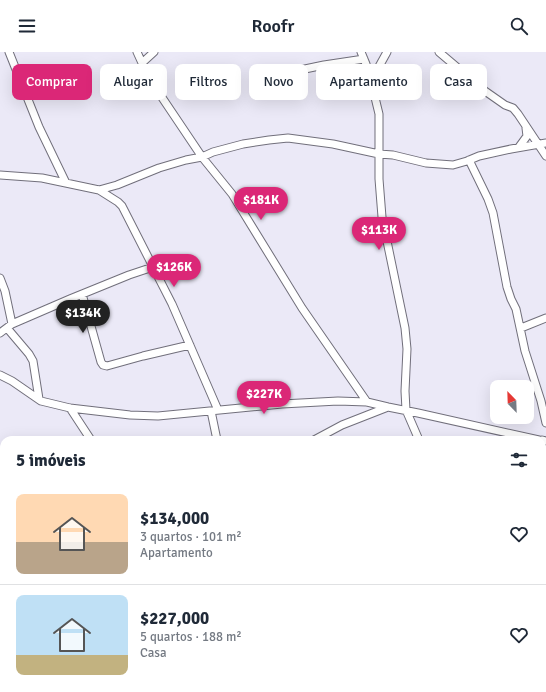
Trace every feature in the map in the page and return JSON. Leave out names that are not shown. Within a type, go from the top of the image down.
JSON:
[{"type":"street","points":[[9,52],[39,127],[66,183]]},
{"type":"street","points":[[137,52],[159,93],[202,157],[232,194],[302,308],[367,402]]},
{"type":"street","points":[[142,63],[154,52]]},
{"type":"street","points":[[380,64],[387,52]]},
{"type":"street","points":[[439,52],[485,91],[505,105],[513,108],[526,127],[542,144],[546,156]]},
{"type":"street","points":[[308,68],[362,55]]},
{"type":"street","points":[[376,100],[379,114],[379,179],[382,217],[405,328],[407,349],[405,391],[406,410],[417,436]]},
{"type":"street","points":[[519,147],[527,136],[526,127]]},
{"type":"street","points":[[99,190],[117,185],[159,168],[202,157],[213,152],[243,144],[288,138],[333,144],[379,154],[393,155],[426,163],[453,165],[479,156],[519,147],[542,144]]},
{"type":"street","points":[[469,160],[488,199],[493,213],[507,287],[516,309],[525,351],[546,423]]},
{"type":"street","points":[[0,175],[42,178],[99,190],[122,206],[172,304],[190,345],[215,410],[217,436]]},
{"type":"street","points":[[0,333],[10,326],[82,294],[153,267]]},
{"type":"street","points":[[0,278],[5,291],[10,326],[33,361],[39,399]]},
{"type":"street","points":[[82,294],[103,365],[107,366],[190,345]]},
{"type":"street","points":[[521,328],[546,318]]},
{"type":"street","points":[[0,375],[12,381],[41,401],[70,408],[130,415],[158,416],[282,404],[338,401],[367,402],[521,436]]},
{"type":"street","points":[[322,436],[388,407]]},
{"type":"street","points":[[70,408],[88,436]]}]
